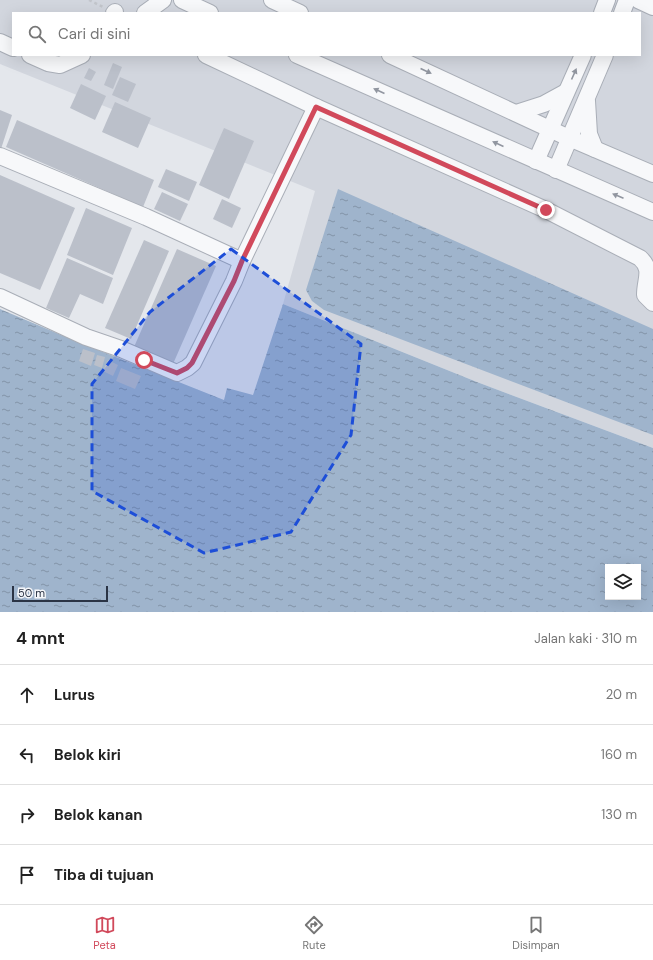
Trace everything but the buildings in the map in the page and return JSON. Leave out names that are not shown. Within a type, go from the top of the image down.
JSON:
[{"type":"lane","points":[[146,12],[163,0]]},
{"type":"lane","points":[[182,0],[204,7]]},
{"type":"lane","points":[[272,0],[298,12]]},
{"type":"lane","points":[[602,12],[607,0]]},
{"type":"lane","points":[[622,12],[628,0]]},
{"type":"lane","points":[[638,0],[653,7]]},
{"type":"lane","points":[[0,42],[12,48]]},
{"type":"lane","points":[[39,57],[48,63],[60,65],[80,56]]},
{"type":"lane","points":[[208,56],[316,107],[546,210],[640,258],[645,261],[648,267],[649,275],[645,295],[653,303]]},
{"type":"lane","points":[[299,56],[556,170],[652,207]]},
{"type":"lane","points":[[392,56],[550,129],[653,174]]},
{"type":"lane","points":[[536,161],[583,56]]},
{"type":"lane","points":[[556,170],[605,56]]},
{"type":"lane","points":[[516,113],[544,104],[566,92]]},
{"type":"lane","points":[[587,98],[589,134],[595,149]]},
{"type":"lane","points":[[0,297],[86,337],[121,349],[177,373],[187,368],[192,363],[234,281],[242,261],[316,107]]},
{"type":"lane","points":[[0,156],[146,217],[242,261]]},
{"type":"highlighted area","points":[[231,249],[361,344],[351,435],[291,532],[204,553],[92,491],[92,384],[150,312]]},
{"type":"shaded area","points":[[0,0],[653,0],[653,448],[477,382],[283,304],[315,191],[0,64]]},
{"type":"water","points":[[338,189],[653,329],[653,435],[324,310],[312,301],[306,290]]},
{"type":"water","points":[[283,304],[477,382],[653,448],[653,612],[0,612],[0,309],[73,340],[224,400],[227,388],[253,395]]},
{"type":"route","points":[[144,360],[177,373],[190,366],[234,281],[242,261],[316,107],[546,210]]}]
